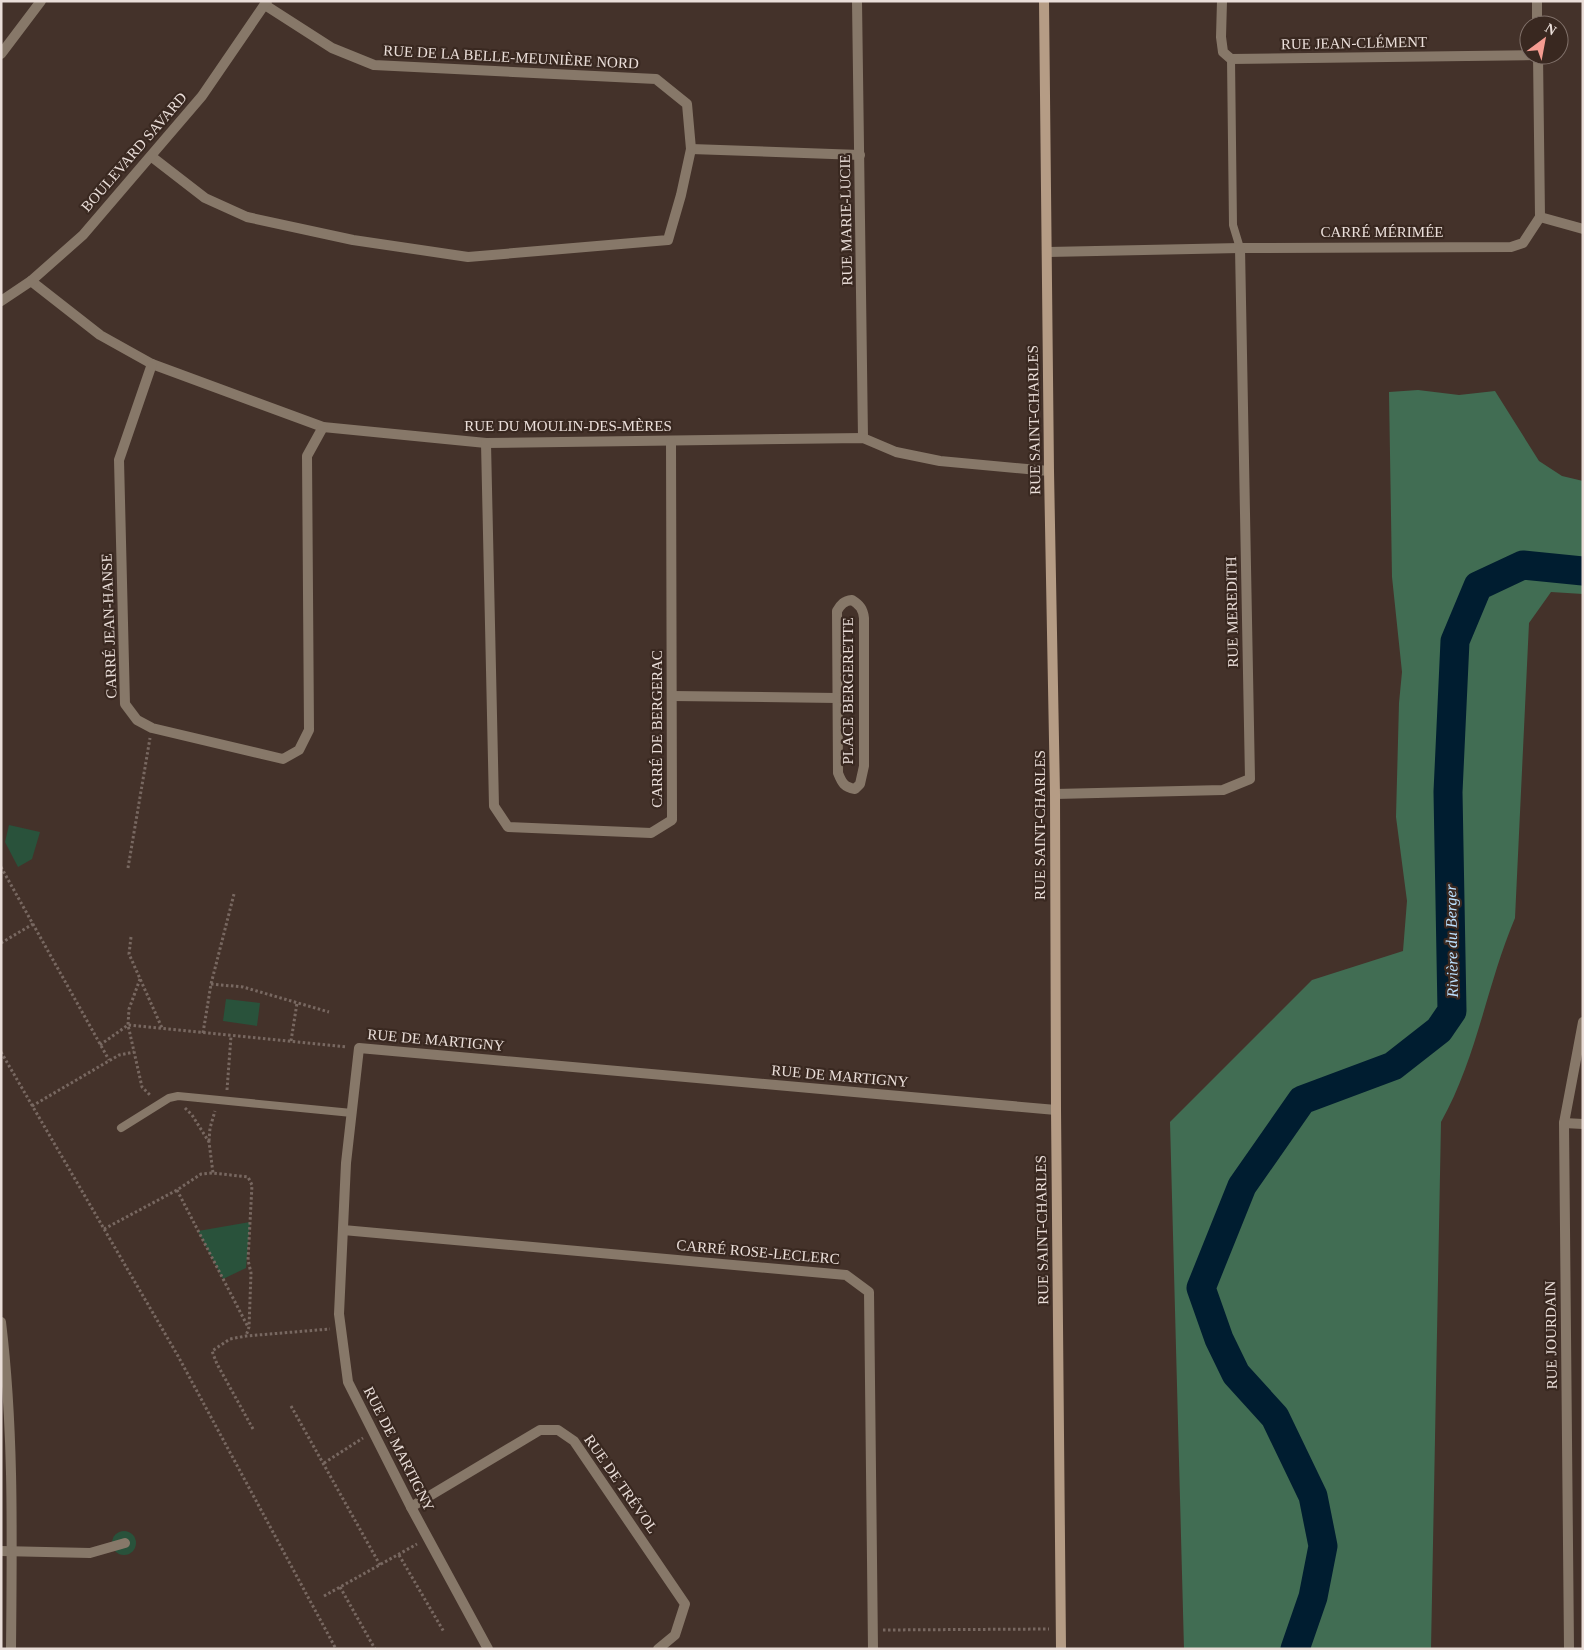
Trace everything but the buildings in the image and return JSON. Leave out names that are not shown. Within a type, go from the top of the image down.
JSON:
[{"type":"street","points":[[1,54],[41,1]]},
{"type":"street","name":"RUE MARIE-LUCIE","points":[[857,1],[863,438]]},
{"type":"street","name":"RUE SAINT-CHARLES","points":[[1044,1],[1055,794],[1061,1649]]},
{"type":"street","points":[[1222,1],[1221,37],[1223,52],[1231,60]]},
{"type":"street","points":[[1537,1],[1537,15]]},
{"type":"street","name":"RUE DE LA BELLE-MEUNIÈRE NORD","points":[[152,157],[205,198],[247,217],[353,240],[468,257],[668,240],[681,195],[691,149],[686,104],[656,79],[374,65],[332,48],[266,3]]},
{"type":"street","name":"BOULEVARD SAVARD","points":[[1,301],[31,281],[83,235],[152,157],[202,96],[266,3]]},
{"type":"street","name":"RUE JEAN-CLÉMENT","points":[[1231,60],[1519,55]]},
{"type":"street","points":[[1538,65],[1540,217],[1583,228]]},
{"type":"street","points":[[691,149],[860,155]]},
{"type":"street","name":"CARRÉ MÉRIMÉE","points":[[1048,252],[1240,248],[1511,246],[1523,242],[1540,217]]},
{"type":"street","name":"RUE MEREDITH","points":[[1055,794],[1223,790],[1250,779],[1240,248]]},
{"type":"street","name":"RUE DU MOULIN-DES-MÈRES","points":[[31,281],[100,335],[152,364],[323,427],[486,443],[863,438],[896,452],[940,461],[1050,471]]},
{"type":"street","name":"CARRÉ JEAN-HANSE","points":[[152,364],[119,460],[125,704],[137,720],[152,728],[283,759],[299,750],[310,730],[307,456],[323,427]]},
{"type":"street","name":"CARRÉ DE BERGERAC","points":[[486,443],[494,806],[508,827],[651,833],[672,820],[671,441]]},
{"type":"street","name":"PLACE BERGERETTE","points":[[852,600],[859,604],[864,618],[864,766],[860,784],[855,789],[848,788],[842,784],[838,773],[837,698],[837,611],[840,604],[852,600]]},
{"type":"street","name":"PLACE BERGERETTE","points":[[672,696],[837,698]]},
{"type":"street","name":"RUE JOURDAIN","points":[[1569,1649],[1564,1123],[1583,1022]]},
{"type":"street","name":"RUE DE MARTIGNY","points":[[485,1648],[348,1382],[339,1314],[346,1163],[359,1048],[1056,1110]]},
{"type":"street","points":[[1564,1123],[1583,1124]]},
{"type":"street","name":"CARRÉ ROSE-LECLERC","points":[[343,1230],[846,1275],[869,1292],[873,1649]]},
{"type":"street","points":[[1,1322],[5,1377],[6,1551],[11,1649]]},
{"type":"street","name":"RUE DE TRÉVOL","points":[[411,1506],[540,1430],[558,1430],[574,1441],[685,1604],[675,1635],[658,1649]]},
{"type":"street","points":[[6,1551],[90,1552],[125,1543]]},
{"type":"lane","points":[[1231,60],[1233,225],[1240,248]]},
{"type":"lane","points":[[121,1128],[163,1102],[178,1096],[352,1113]]},
{"type":"path","points":[[128,868],[152,728]]},
{"type":"path","points":[[1,867],[109,1060]]},
{"type":"path","points":[[203,1033],[211,984],[234,894]]},
{"type":"path","points":[[1,942],[33,924]]},
{"type":"path","points":[[131,936],[129,954],[162,1028]]},
{"type":"path","points":[[140,979],[129,1009],[128,1025],[142,1087],[155,1099],[186,1109],[209,1142]]},
{"type":"path","points":[[211,984],[243,987],[329,1012]]},
{"type":"path","points":[[290,1042],[297,1002]]},
{"type":"path","points":[[100,1045],[128,1025],[352,1048]]},
{"type":"path","points":[[213,1173],[209,1142],[210,1128],[214,1113],[224,1099],[231,1036]]},
{"type":"path","points":[[1,1052],[178,1356],[336,1649]]},
{"type":"path","points":[[32,1106],[119,1054],[134,1052]]},
{"type":"path","points":[[104,1229],[177,1190],[200,1174],[213,1173],[248,1177],[252,1186],[248,1260],[252,1273],[249,1328],[246,1336]]},
{"type":"path","points":[[177,1190],[249,1328]]},
{"type":"path","points":[[253,1429],[216,1364],[212,1351],[230,1339],[246,1336],[340,1328]]},
{"type":"path","points":[[303,1330],[303,1337]]},
{"type":"path","points":[[291,1406],[380,1565]]},
{"type":"path","points":[[324,1463],[373,1432]]},
{"type":"path","points":[[324,1596],[428,1538]]},
{"type":"path","points":[[398,1555],[444,1632]]},
{"type":"path","points":[[340,1587],[375,1649]]},
{"type":"path","points":[[872,1630],[1061,1629]]},
{"type":"green space","points":[[1418,390],[1459,395],[1495,391],[1539,461],[1562,476],[1583,481],[1583,594],[1551,592],[1529,623],[1515,918],[1505,943],[1464,1072],[1441,1122],[1431,1649],[1184,1649],[1170,1122],[1312,980],[1403,951],[1407,901],[1396,817],[1399,703],[1402,672],[1392,577],[1389,392]]},
{"type":"green space","points":[[9,825],[40,832],[32,859],[18,867],[5,842]]},
{"type":"green space","points":[[226,999],[260,1003],[257,1026],[223,1021]]},
{"type":"green space","points":[[250,1222],[246,1268],[223,1279],[198,1231]]},
{"type":"green space","points":[[124,1531],[132,1535],[136,1543],[132,1551],[124,1555],[116,1551],[112,1543],[116,1535]]},
{"type":"waterway","name":"Rivière du Berger","points":[[1295,1649],[1313,1597],[1323,1546],[1313,1496],[1275,1417],[1236,1374],[1219,1339],[1201,1288],[1242,1186],[1302,1100],[1393,1066],[1439,1030],[1452,1011],[1448,792],[1455,641],[1478,586],[1523,565],[1583,571]]}]
